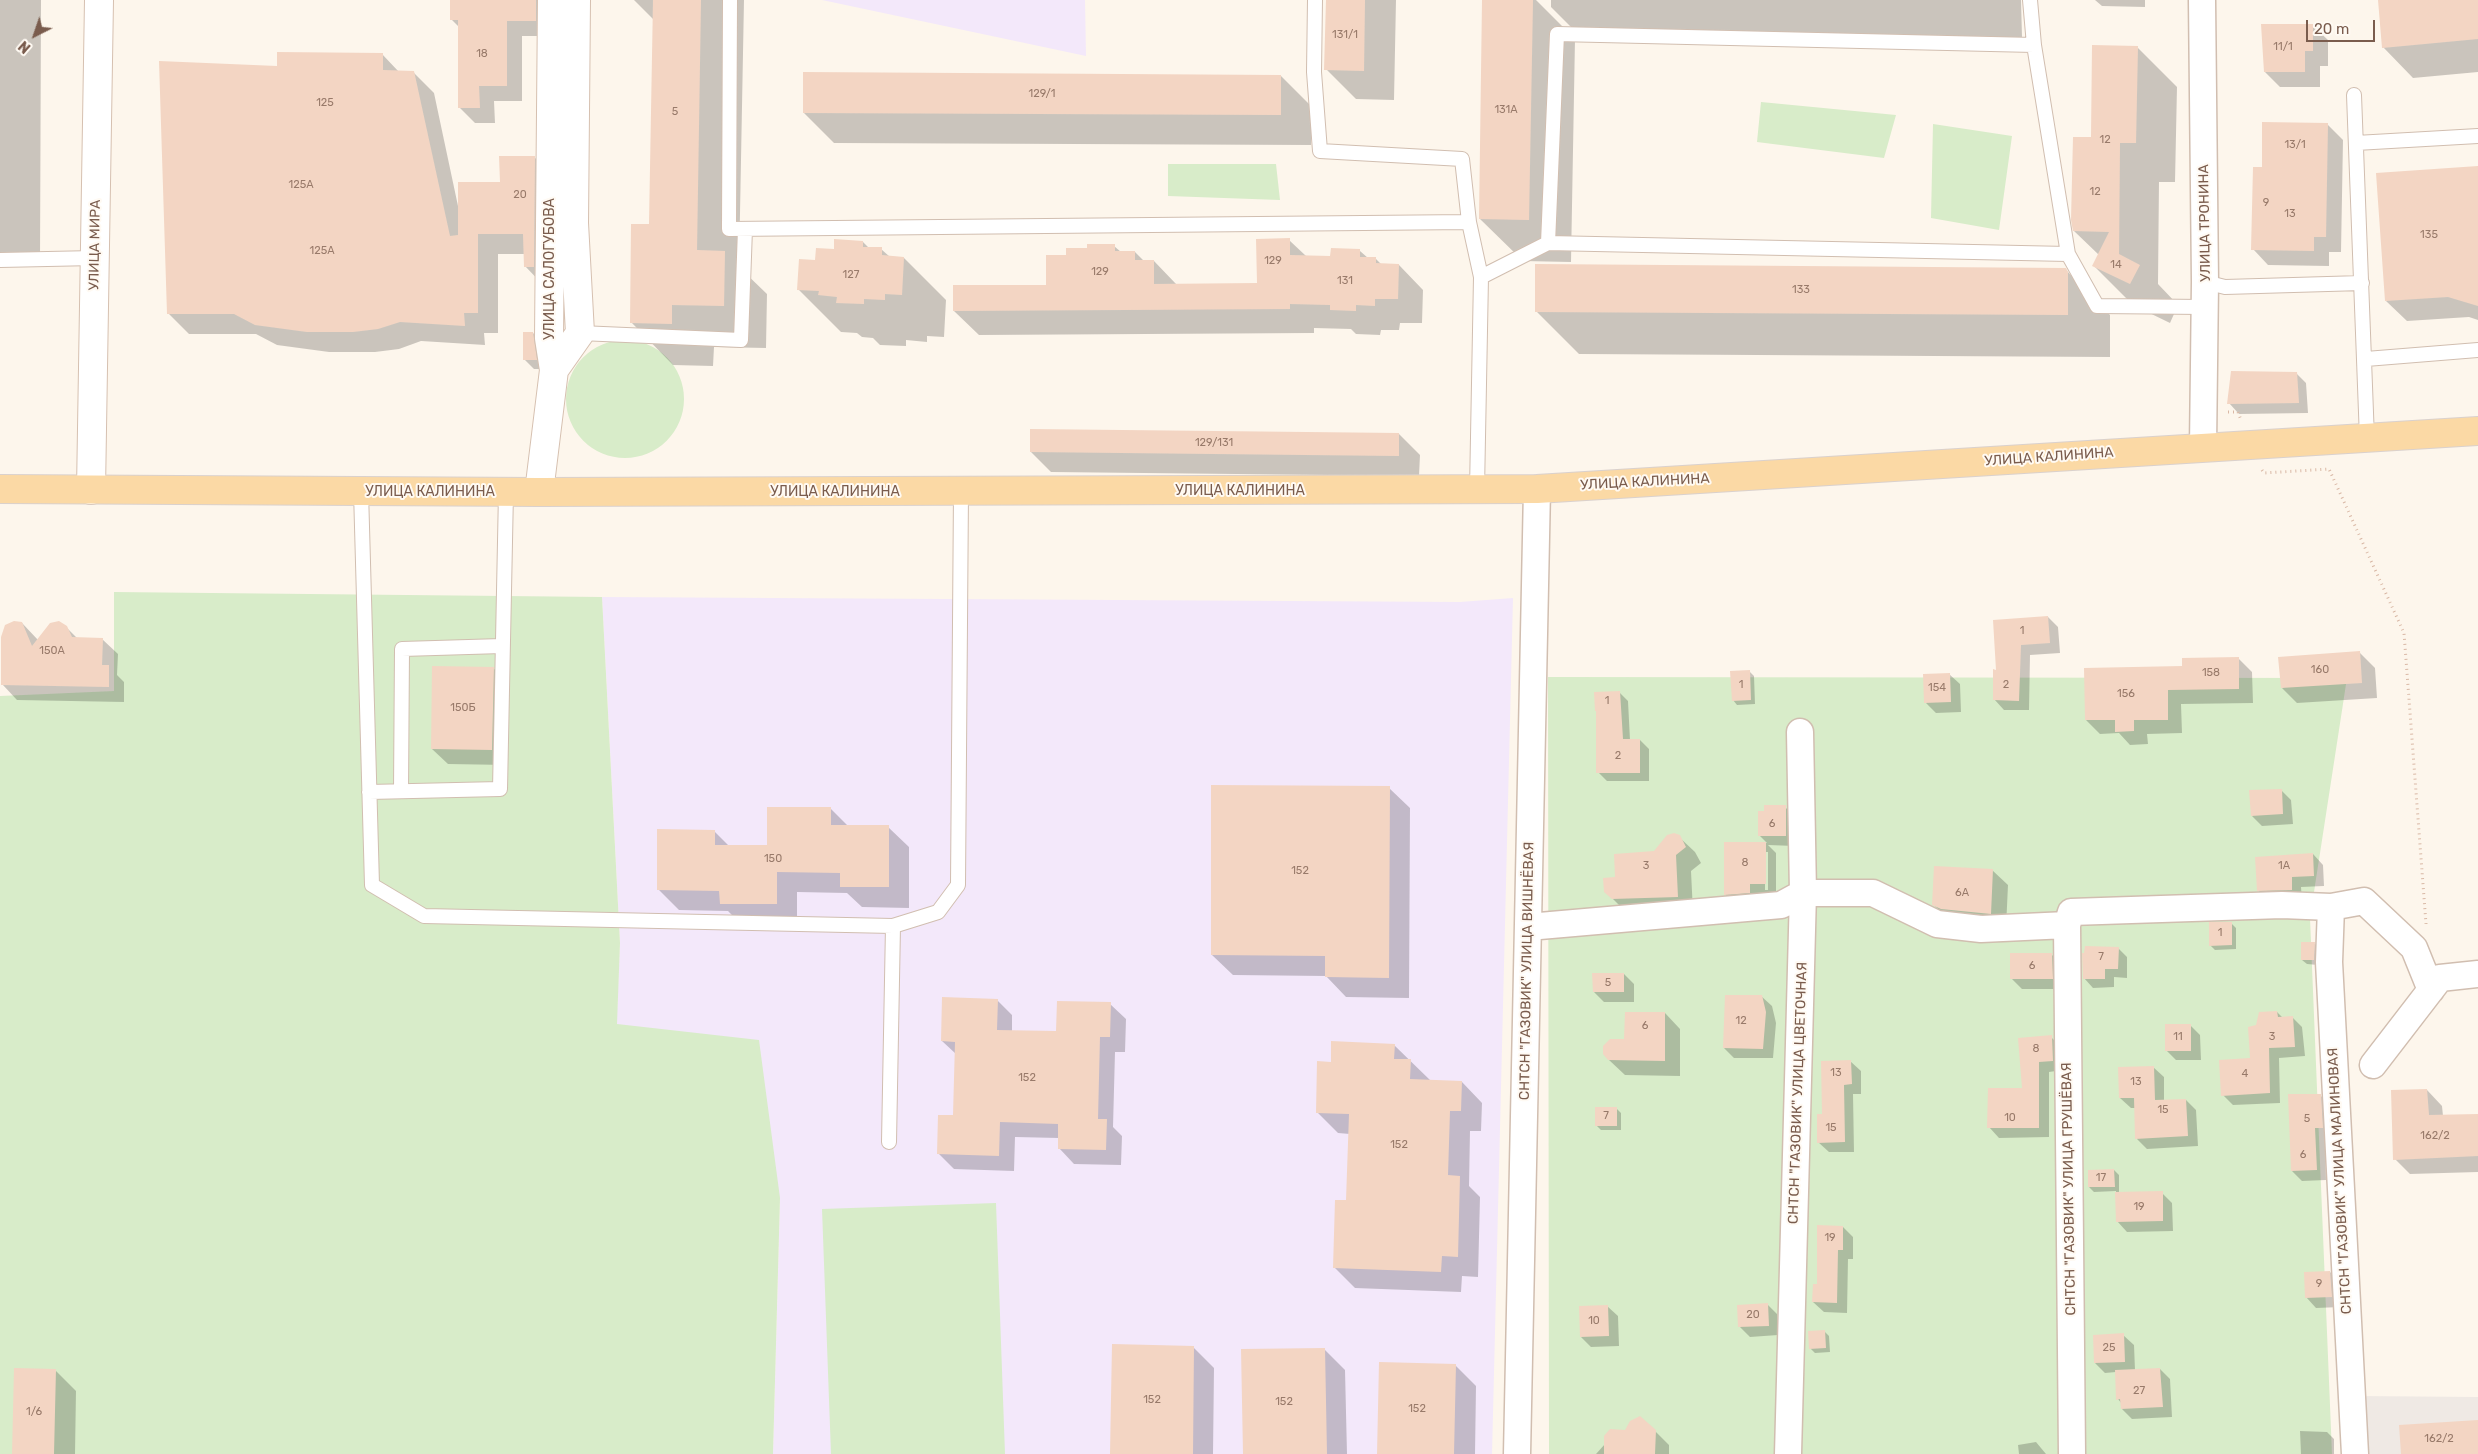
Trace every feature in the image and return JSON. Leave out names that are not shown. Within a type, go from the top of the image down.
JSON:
[{"type":"main road","name":"УЛИЦА КАЛИНИНА","points":[[0,489],[506,492],[1537,489],[2203,447],[2478,432]]},
{"type":"street","name":"УЛИЦА МИРА","points":[[91,490],[99,0]]},
{"type":"street","name":"УЛИЦА САЛОГУБОВА","points":[[552,0],[549,338],[554,370]]},
{"type":"street","name":"УЛИЦА САЛОГУБОВА","points":[[554,370],[580,334],[574,223],[576,0]]},
{"type":"street","name":"УЛИЦА ТРОНИНА","points":[[2202,0],[2205,282],[2203,447]]},
{"type":"street","points":[[539,492],[554,370]]},
{"type":"street","name":"СНТСН \"ГАЗОВИК\" УЛИЦА ВИШНЁВАЯ","points":[[1517,1454],[1537,489]]},
{"type":"street","name":"СНТСН \"ГАЗОВИК\" УЛИЦА ЦВЕТОЧНАЯ","points":[[1788,1454],[1803,893],[1800,732]]},
{"type":"street","points":[[1528,927],[1781,906],[1803,893],[1873,893],[1937,924],[1981,929],[2067,925],[2070,912],[2282,905],[2331,907],[2364,901],[2414,948],[2431,990]]},
{"type":"street","name":"СНТСН \"ГАЗОВИК\" УЛИЦА МАЛИНОВАЯ","points":[[2331,907],[2329,962],[2355,1454]]},
{"type":"street","name":"СНТСН \"ГАЗОВИК\" УЛИЦА ГРУШЁВАЯ","points":[[2067,925],[2072,1454]]},
{"type":"street","points":[[2373,1065],[2440,978],[2478,974]]},
{"type":"lane","points":[[730,0],[729,229],[1469,222]]},
{"type":"lane","points":[[1315,0],[1314,72],[1320,151],[1462,159],[1469,222],[1482,277],[1477,490]]},
{"type":"lane","points":[[2030,0],[2034,45],[2068,254],[2097,306],[2205,308]]},
{"type":"lane","points":[[1548,243],[1557,34],[2034,45]]},
{"type":"lane","points":[[2354,95],[2366,359],[2367,439]]},
{"type":"lane","points":[[2356,143],[2478,136]]},
{"type":"lane","points":[[580,334],[741,340],[745,229]]},
{"type":"lane","points":[[1482,277],[1548,243],[2068,254]]},
{"type":"lane","points":[[0,260],[95,258]]},
{"type":"lane","points":[[2205,282],[2225,286],[2362,283]]},
{"type":"lane","points":[[2366,359],[2478,350]]},
{"type":"lane","points":[[361,491],[372,886],[424,916],[893,926],[938,912],[958,885],[961,492]]},
{"type":"lane","points":[[369,792],[500,789],[506,492]]},
{"type":"lane","points":[[401,791],[402,649],[502,646]]},
{"type":"lane","points":[[889,1142],[893,926]]},
{"type":"path","points":[[2225,402],[2225,412],[2238,412],[2264,473],[2329,469],[2404,633],[2426,930]]},
{"type":"shaded area","points":[[822,0],[1085,0],[1086,56]]},
{"type":"shaded area","points":[[602,597],[1460,602],[1513,598],[1492,1454],[773,1454],[780,1199],[610,1170],[620,943]]},
{"type":"shaded area","points":[[2357,1396],[2478,1397],[2478,1454],[2348,1454]]},
{"type":"green space","points":[[1761,102],[1896,115],[1884,158],[1757,142]]},
{"type":"green space","points":[[1933,124],[2012,136],[1999,230],[1931,218]]},
{"type":"green space","points":[[1168,164],[1276,164],[1280,200],[1168,196]]},
{"type":"green space","points":[[625,340],[636,341],[658,350],[674,366],[683,388],[683,410],[674,432],[658,448],[636,457],[625,458],[614,457],[592,448],[576,432],[567,410],[566,399],[567,388],[576,366],[592,350],[614,341]]},
{"type":"green space","points":[[114,592],[602,597],[620,943],[617,1024],[759,1040],[780,1198],[773,1454],[0,1454],[0,696],[114,691]]},
{"type":"green space","points":[[1548,677],[2347,678],[2310,918],[2332,1454],[1549,1454]]},
{"type":"green space","points":[[996,1203],[1005,1454],[831,1454],[822,1209]]},
{"type":"building","points":[[450,0],[536,0],[536,21],[507,21],[507,86],[479,86],[480,108],[458,108],[458,20],[450,20]]},
{"type":"building","points":[[653,0],[701,0],[697,250],[725,251],[724,306],[672,305],[672,324],[630,323],[631,224],[649,224]]},
{"type":"building","points":[[1326,0],[1365,0],[1364,71],[1324,70]]},
{"type":"building","points":[[1482,0],[1533,0],[1529,220],[1479,219]]},
{"type":"building","points":[[2378,0],[2478,0],[2478,39],[2382,48]]},
{"type":"building","points":[[2261,24],[2313,24],[2313,51],[2305,51],[2305,72],[2264,72]]},
{"type":"building","points":[[2092,45],[2138,46],[2136,143],[2120,143],[2119,254],[2140,265],[2130,284],[2092,266],[2109,232],[2073,231],[2071,220],[2073,137],[2091,137]]},
{"type":"building","points":[[277,52],[383,53],[383,70],[414,71],[450,236],[458,235],[458,182],[500,182],[499,156],[535,156],[534,267],[524,267],[523,234],[478,234],[478,313],[464,313],[465,326],[400,322],[378,329],[353,332],[307,332],[255,325],[234,314],[167,314],[159,61],[277,66]]},
{"type":"building","points":[[803,72],[1281,75],[1281,115],[803,113]]},
{"type":"building","points":[[2262,122],[2328,123],[2326,237],[2314,237],[2314,251],[2251,250],[2253,167],[2262,167]]},
{"type":"building","points":[[2478,166],[2478,306],[2448,297],[2385,301],[2376,173]]},
{"type":"building","points":[[1290,238],[1290,255],[1330,256],[1331,248],[1360,249],[1360,257],[1376,257],[1376,263],[1399,264],[1398,299],[1375,299],[1375,306],[1356,305],[1356,311],[1330,310],[1330,305],[1290,304],[1290,309],[953,311],[953,285],[1046,285],[1046,255],[1066,255],[1066,248],[1087,248],[1087,244],[1115,244],[1115,251],[1135,251],[1135,260],[1154,260],[1154,284],[1257,283],[1256,239]]},
{"type":"building","points":[[834,239],[863,241],[863,247],[882,247],[882,255],[904,257],[902,295],[885,294],[885,300],[864,299],[864,304],[836,303],[837,297],[818,295],[819,291],[797,290],[799,259],[815,260],[816,248],[834,249]]},
{"type":"building","points":[[1535,264],[2066,268],[2068,272],[2068,315],[1535,312]]},
{"type":"building","points":[[523,332],[533,332],[537,360],[523,360]]},
{"type":"building","points":[[2231,371],[2297,372],[2299,403],[2227,404]]},
{"type":"building","points":[[1030,429],[1399,433],[1399,456],[1030,452]]},
{"type":"building","points":[[2048,616],[2050,643],[2021,645],[2019,701],[1993,700],[1993,669],[1996,670],[1993,620]]},
{"type":"building","points":[[14,621],[22,622],[32,646],[50,623],[59,621],[67,626],[72,637],[103,638],[102,665],[109,665],[109,687],[1,685],[1,637],[5,625]]},
{"type":"building","points":[[2360,651],[2362,683],[2281,688],[2278,657]]},
{"type":"building","points":[[2239,657],[2239,689],[2168,690],[2168,720],[2134,720],[2134,731],[2115,732],[2115,720],[2085,720],[2084,668],[2182,666],[2182,658]]},
{"type":"building","points":[[432,666],[494,667],[492,750],[431,749]]},
{"type":"building","points":[[1750,670],[1751,700],[1732,701],[1730,671]]},
{"type":"building","points":[[1950,673],[1951,702],[1924,703],[1923,674]]},
{"type":"building","points":[[1620,691],[1623,739],[1640,739],[1640,773],[1596,773],[1596,711],[1594,692]]},
{"type":"building","points":[[1211,785],[1390,786],[1389,978],[1325,977],[1325,956],[1211,955]]},
{"type":"building","points":[[2282,789],[2283,814],[2251,816],[2249,790]]},
{"type":"building","points":[[1764,805],[1786,805],[1786,836],[1758,836],[1758,811],[1764,811]]},
{"type":"building","points":[[767,807],[831,807],[831,825],[889,825],[889,887],[840,887],[840,873],[777,872],[777,904],[720,904],[719,891],[657,890],[657,829],[715,830],[715,845],[767,845]]},
{"type":"building","points":[[1674,833],[1680,835],[1686,847],[1676,855],[1678,897],[1612,899],[1604,892],[1603,878],[1615,877],[1614,854],[1654,851],[1667,835]]},
{"type":"building","points":[[1724,842],[1766,842],[1766,884],[1750,884],[1750,893],[1724,895]]},
{"type":"building","points":[[2313,853],[2314,876],[2292,877],[2292,890],[2257,891],[2255,857]]},
{"type":"building","points":[[1934,866],[1993,869],[1991,914],[1941,909],[1932,905]]},
{"type":"building","points":[[2209,922],[2232,922],[2232,945],[2209,946]]},
{"type":"building","points":[[2301,942],[2315,942],[2314,960],[2301,960]]},
{"type":"building","points":[[2085,946],[2119,947],[2118,969],[2105,969],[2105,979],[2083,979],[2082,953],[2084,953]]},
{"type":"building","points":[[2010,953],[2052,953],[2053,979],[2010,979]]},
{"type":"building","points":[[1592,973],[1624,973],[1624,992],[1593,992]]},
{"type":"building","points":[[1725,995],[1762,995],[1766,1012],[1763,1049],[1723,1048]]},
{"type":"building","points":[[942,997],[998,999],[997,1030],[1056,1031],[1057,1001],[1111,1002],[1110,1037],[1100,1037],[1098,1119],[1107,1119],[1106,1150],[1058,1149],[1058,1124],[1000,1122],[999,1156],[937,1154],[938,1115],[953,1115],[955,1042],[941,1041]]},
{"type":"building","points":[[2277,1011],[2278,1017],[2293,1016],[2295,1047],[2269,1048],[2270,1093],[2221,1096],[2219,1060],[2250,1058],[2248,1027],[2256,1025],[2259,1012]]},
{"type":"building","points":[[1625,1012],[1665,1012],[1665,1061],[1608,1060],[1603,1054],[1603,1046],[1610,1039],[1624,1039]]},
{"type":"building","points":[[2165,1024],[2191,1024],[2191,1051],[2165,1051]]},
{"type":"building","points":[[2052,1035],[2053,1061],[2039,1062],[2039,1128],[1987,1128],[1988,1088],[2022,1088],[2018,1038]]},
{"type":"building","points":[[1331,1041],[1395,1044],[1394,1059],[1411,1059],[1410,1079],[1462,1081],[1461,1111],[1450,1111],[1448,1175],[1460,1176],[1458,1257],[1442,1256],[1441,1272],[1333,1268],[1335,1200],[1346,1200],[1349,1114],[1316,1113],[1317,1061],[1331,1062]]},
{"type":"building","points":[[1851,1060],[1852,1084],[1844,1085],[1845,1142],[1817,1143],[1817,1114],[1822,1114],[1821,1061]]},
{"type":"building","points":[[2154,1066],[2155,1100],[2186,1099],[2188,1136],[2135,1139],[2134,1098],[2119,1098],[2118,1067]]},
{"type":"building","points":[[2427,1089],[2429,1115],[2478,1114],[2478,1156],[2393,1160],[2391,1090]]},
{"type":"building","points":[[2288,1094],[2321,1094],[2323,1128],[2315,1128],[2317,1170],[2291,1171]]},
{"type":"building","points":[[1595,1107],[1617,1107],[1617,1126],[1595,1126]]},
{"type":"building","points":[[2114,1169],[2115,1187],[2088,1187],[2088,1170]]},
{"type":"building","points":[[2163,1191],[2163,1221],[2116,1222],[2115,1192]]},
{"type":"building","points":[[1817,1225],[1843,1226],[1843,1250],[1838,1250],[1837,1303],[1812,1302],[1813,1284],[1817,1284]]},
{"type":"building","points":[[2330,1271],[2332,1297],[2305,1298],[2304,1272]]},
{"type":"building","points":[[1768,1303],[1769,1326],[1738,1327],[1737,1305]]},
{"type":"building","points":[[1608,1305],[1609,1336],[1580,1337],[1579,1306]]},
{"type":"building","points":[[1825,1330],[1826,1348],[1809,1349],[1808,1331]]},
{"type":"building","points":[[2124,1333],[2125,1362],[2094,1363],[2093,1335]]},
{"type":"building","points":[[1112,1344],[1194,1346],[1193,1454],[1110,1454]]},
{"type":"building","points":[[1325,1348],[1327,1454],[1243,1454],[1241,1349]]},
{"type":"building","points":[[1379,1362],[1456,1364],[1454,1454],[1377,1454]]},
{"type":"building","points":[[14,1368],[56,1369],[54,1454],[12,1454]]},
{"type":"building","points":[[2160,1368],[2163,1407],[2121,1409],[2120,1399],[2116,1400],[2115,1370]]},
{"type":"building","points":[[1640,1416],[1656,1430],[1655,1454],[1604,1454],[1604,1436],[1610,1429],[1625,1430],[1630,1421]]},
{"type":"building","points":[[2478,1420],[2478,1454],[2401,1454],[2399,1425]]}]
